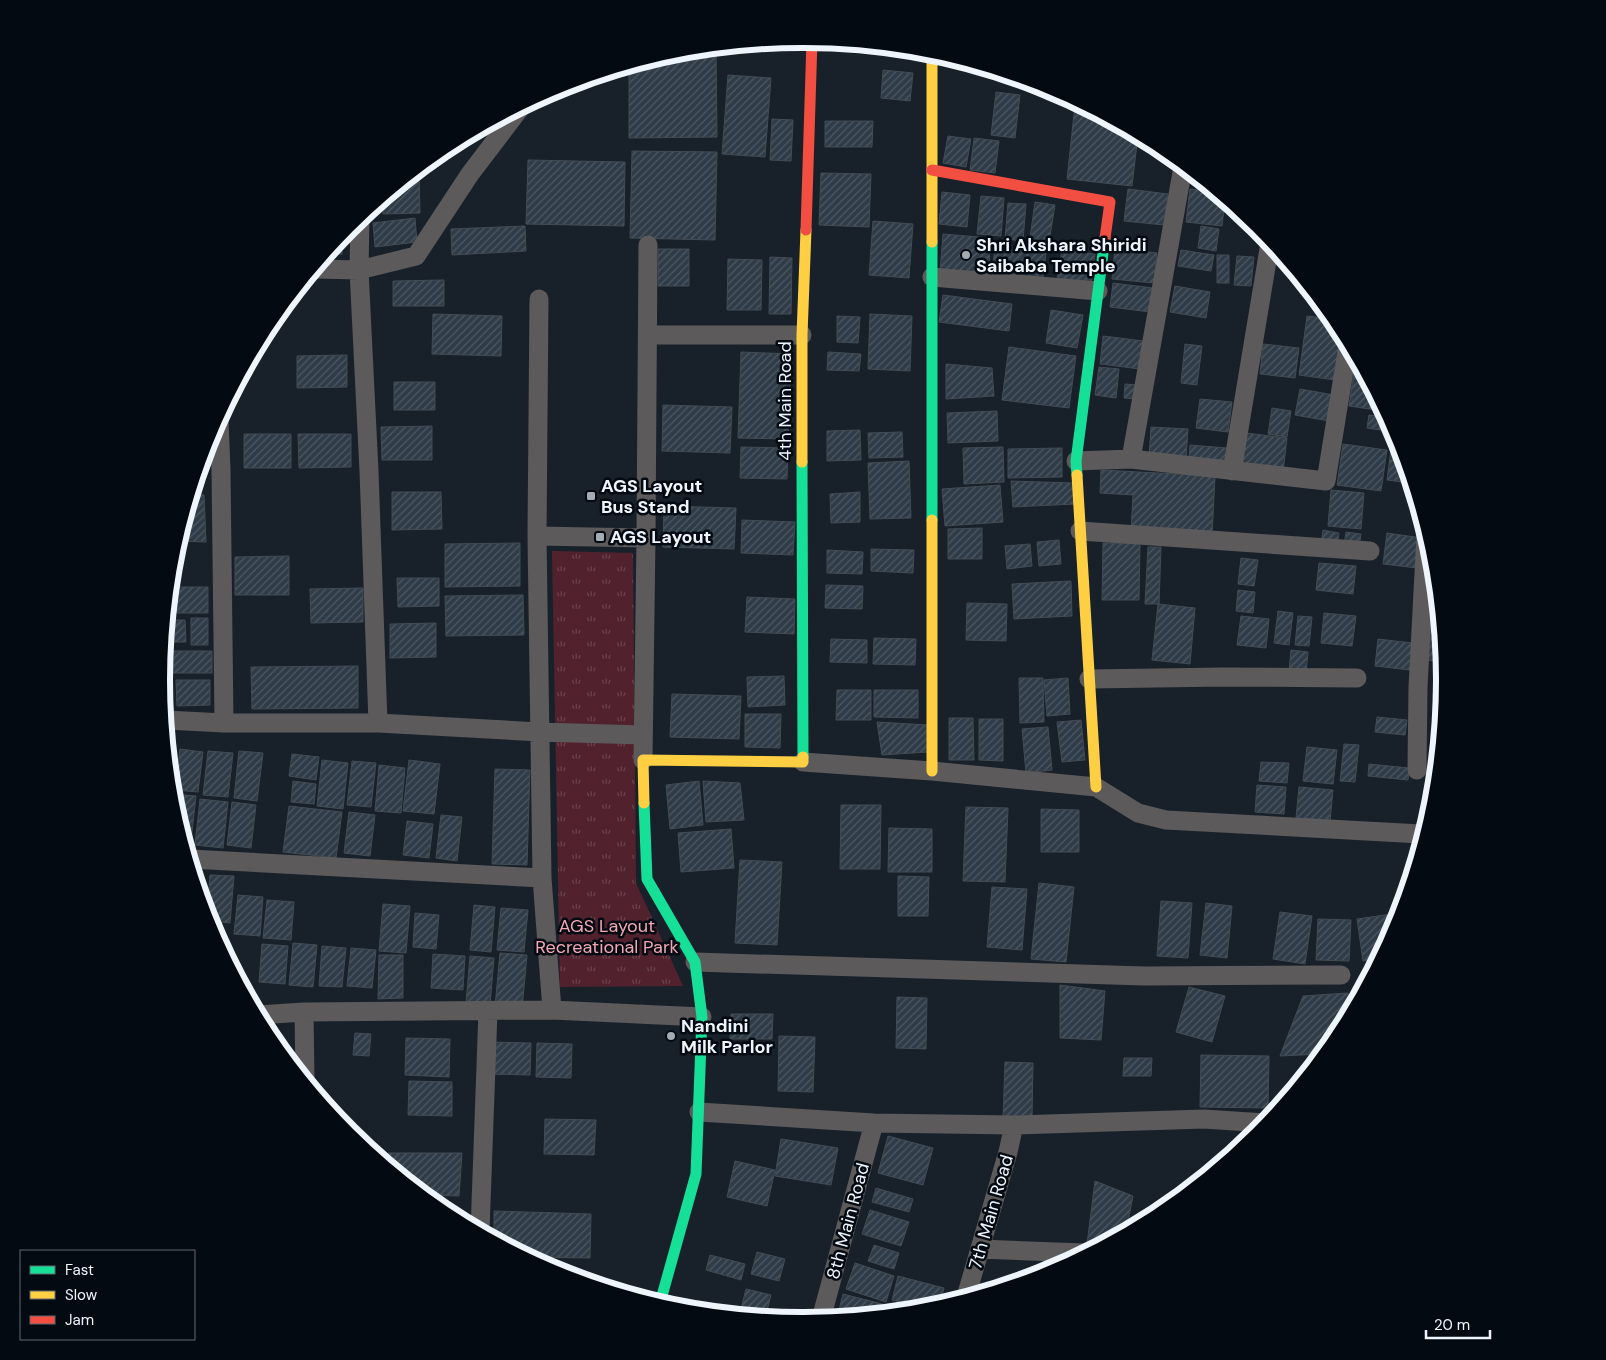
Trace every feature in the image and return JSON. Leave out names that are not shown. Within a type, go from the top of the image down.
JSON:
[{"type":"street","name":"4th Main Road","points":[[803,762],[802,335],[812,48]]},
{"type":"street","points":[[932,61],[932,771]]},
{"type":"street","points":[[322,269],[359,270],[416,256],[470,174],[512,119]]},
{"type":"street","points":[[932,170],[1110,202],[1076,461],[1096,787]]},
{"type":"street","points":[[1131,459],[1183,174]]},
{"type":"street","points":[[360,229],[359,270],[369,471],[378,723]]},
{"type":"street","points":[[648,246],[643,735],[647,879],[695,962],[702,1017],[696,1174],[662,1296]]},
{"type":"street","points":[[1232,471],[1268,252]]},
{"type":"street","points":[[932,277],[1098,291]]},
{"type":"street","points":[[539,299],[537,536],[542,878],[552,1010]]},
{"type":"street","points":[[648,334],[802,335]]},
{"type":"street","points":[[1076,461],[1131,459],[1326,481],[1346,357]]},
{"type":"street","points":[[219,438],[224,723]]},
{"type":"street","points":[[1080,532],[1370,551]]},
{"type":"street","points":[[537,536],[646,538]]},
{"type":"street","points":[[1417,770],[1418,687],[1424,565]]},
{"type":"street","points":[[1089,679],[1358,678]]},
{"type":"street","points":[[172,720],[224,723],[378,723],[540,732],[643,735]]},
{"type":"street","points":[[643,760],[803,762],[932,771],[1096,787],[1138,813],[1166,820],[1416,834]]},
{"type":"street","points":[[197,859],[542,878]]},
{"type":"street","points":[[695,962],[1144,976],[1341,975]]},
{"type":"street","points":[[267,1014],[304,1012],[552,1010],[702,1017]]},
{"type":"street","points":[[480,1224],[488,1011]]},
{"type":"street","points":[[304,1012],[305,1070]]},
{"type":"street","points":[[699,1112],[874,1123],[1014,1125],[1204,1119],[1255,1122]]},
{"type":"street","name":"8th Main Road","points":[[824,1311],[874,1123]]},
{"type":"street","name":"7th Main Road","points":[[968,1291],[1014,1125]]},
{"type":"street","points":[[980,1249],[1071,1252]]},
{"type":"green space","name":"AGS Layout Recreational Park","points":[[552,551],[633,553],[636,883],[683,986],[560,987]]},
{"type":"building","points":[[716,54],[717,137],[629,138],[629,72]]},
{"type":"building","points":[[883,70],[913,73],[910,101],[881,98]]},
{"type":"building","points":[[728,75],[771,78],[765,157],[722,154]]},
{"type":"building","points":[[996,92],[1020,95],[1015,138],[991,135]]},
{"type":"building","points":[[1075,109],[1137,143],[1132,186],[1067,179]]},
{"type":"building","points":[[772,119],[793,120],[791,161],[770,160]]},
{"type":"building","points":[[825,121],[873,121],[872,147],[825,147]]},
{"type":"building","points":[[948,136],[971,139],[966,167],[943,163]]},
{"type":"building","points":[[974,138],[999,141],[995,173],[970,170]]},
{"type":"building","points":[[632,151],[717,152],[715,240],[630,238]]},
{"type":"building","points":[[528,160],[625,162],[624,226],[526,224]]},
{"type":"building","points":[[821,173],[871,174],[869,227],[819,225]]},
{"type":"building","points":[[419,177],[420,213],[383,214],[383,207]]},
{"type":"building","points":[[1189,179],[1196,184],[1188,183]]},
{"type":"building","points":[[1128,189],[1168,194],[1164,225],[1124,221]]},
{"type":"building","points":[[1190,189],[1204,191],[1224,208],[1222,226],[1186,222]]},
{"type":"building","points":[[942,192],[970,195],[967,227],[939,224]]},
{"type":"building","points":[[981,196],[1004,198],[1001,236],[977,234]]},
{"type":"building","points":[[1035,202],[1055,205],[1048,248],[1029,245]]},
{"type":"building","points":[[1008,203],[1026,204],[1023,241],[1005,239]]},
{"type":"building","points":[[415,218],[417,242],[375,247],[373,223]]},
{"type":"building","points":[[873,221],[913,224],[909,278],[869,275]]},
{"type":"building","points":[[525,226],[526,251],[452,255],[451,229]]},
{"type":"building","points":[[1201,226],[1219,229],[1216,251],[1198,248]]},
{"type":"building","name":"Shri Akshara Shiridi Saibaba Temple","points":[[943,234],[991,238],[988,275],[940,272]]},
{"type":"building","points":[[342,248],[342,254],[335,254]]},
{"type":"building","points":[[995,248],[1046,253],[1042,285],[991,279]]},
{"type":"building","points":[[1115,248],[1157,253],[1154,283],[1112,279]]},
{"type":"building","points":[[658,249],[689,249],[689,286],[658,286]]},
{"type":"building","points":[[1062,250],[1095,254],[1091,285],[1057,280]]},
{"type":"building","points":[[1181,250],[1214,255],[1211,271],[1178,266]]},
{"type":"building","points":[[1217,255],[1229,255],[1229,283],[1217,283]]},
{"type":"building","points":[[1237,256],[1254,257],[1251,286],[1234,285]]},
{"type":"building","points":[[770,257],[792,258],[791,314],[769,314]]},
{"type":"building","points":[[728,259],[762,260],[761,310],[727,310]]},
{"type":"building","points":[[444,280],[444,306],[393,306],[393,281]]},
{"type":"building","points":[[1113,283],[1153,288],[1150,312],[1110,307]]},
{"type":"building","points":[[1175,286],[1210,292],[1206,318],[1170,312]]},
{"type":"building","points":[[943,295],[1012,304],[1009,331],[939,322]]},
{"type":"building","points":[[1051,310],[1083,315],[1077,348],[1046,343]]},
{"type":"building","points":[[433,314],[502,316],[501,356],[432,354]]},
{"type":"building","points":[[870,314],[912,316],[910,371],[868,369]]},
{"type":"building","points":[[837,316],[860,317],[858,343],[837,342]]},
{"type":"building","points":[[1307,316],[1321,318],[1339,346],[1335,380],[1299,375]]},
{"type":"building","points":[[1103,336],[1144,341],[1140,369],[1100,364]]},
{"type":"building","points":[[1185,344],[1202,346],[1197,385],[1181,383]]},
{"type":"building","points":[[1263,344],[1299,348],[1295,378],[1260,374]]},
{"type":"building","points":[[1009,347],[1076,356],[1069,408],[1002,400]]},
{"type":"building","points":[[741,352],[791,354],[788,439],[738,438]]},
{"type":"building","points":[[828,352],[861,354],[859,371],[827,370]]},
{"type":"building","points":[[347,355],[347,387],[297,388],[297,356]]},
{"type":"building","points":[[946,364],[992,368],[994,396],[946,399]]},
{"type":"building","points":[[1099,367],[1119,369],[1116,398],[1095,395]]},
{"type":"building","points":[[1354,370],[1374,410],[1349,406]]},
{"type":"building","points":[[394,382],[435,382],[435,410],[394,410]]},
{"type":"building","points":[[1125,384],[1138,385],[1137,399],[1124,398]]},
{"type":"building","points":[[1300,389],[1334,395],[1329,421],[1295,415]]},
{"type":"building","points":[[1200,399],[1232,402],[1228,432],[1196,428]]},
{"type":"building","points":[[663,405],[732,407],[730,453],[662,451]]},
{"type":"building","points":[[1272,408],[1291,411],[1287,437],[1268,434]]},
{"type":"building","points":[[997,411],[998,441],[948,443],[947,413]]},
{"type":"building","points":[[1369,415],[1377,416],[1384,430],[1367,428]]},
{"type":"building","points":[[432,426],[432,460],[382,460],[381,427]]},
{"type":"building","points":[[1151,427],[1188,429],[1186,459],[1149,457]]},
{"type":"building","points":[[860,430],[861,460],[827,461],[827,431]]},
{"type":"building","points":[[902,432],[903,457],[869,458],[868,433]]},
{"type":"building","points":[[1246,433],[1287,438],[1283,472],[1241,466]]},
{"type":"building","points":[[244,434],[291,434],[291,468],[244,468]]},
{"type":"building","points":[[298,434],[351,434],[351,467],[299,468]]},
{"type":"building","points":[[1343,444],[1387,450],[1381,491],[1337,485]]},
{"type":"building","points":[[1190,445],[1227,448],[1226,463],[1189,460]]},
{"type":"building","points":[[741,447],[788,448],[787,479],[740,478]]},
{"type":"building","points":[[1003,447],[1004,482],[964,484],[963,448]]},
{"type":"building","points":[[1062,448],[1062,477],[1008,478],[1008,449]]},
{"type":"building","points":[[1391,449],[1391,449],[1404,482],[1387,480]]},
{"type":"building","points":[[909,461],[911,518],[870,519],[868,463]]},
{"type":"building","points":[[1101,470],[1215,476],[1212,536],[1131,532],[1133,495],[1100,493]]},
{"type":"building","points":[[1011,481],[1073,483],[1075,504],[1013,507]]},
{"type":"building","points":[[1000,485],[1003,522],[945,526],[942,489]]},
{"type":"building","points":[[1331,490],[1364,493],[1361,529],[1328,526]]},
{"type":"building","points":[[392,492],[441,492],[442,529],[392,530]]},
{"type":"building","points":[[860,492],[860,522],[831,523],[830,494]]},
{"type":"building","points":[[199,495],[204,495],[206,542],[186,541]]},
{"type":"building","points":[[664,506],[736,508],[734,549],[663,547]]},
{"type":"building","points":[[742,520],[795,522],[793,555],[741,553]]},
{"type":"building","points":[[982,528],[982,559],[948,559],[948,529]]},
{"type":"building","points":[[1323,530],[1339,533],[1337,546],[1321,544]]},
{"type":"building","points":[[1346,532],[1361,534],[1359,547],[1344,545]]},
{"type":"building","points":[[1387,533],[1419,538],[1421,546],[1417,568],[1383,564]]},
{"type":"building","points":[[1059,540],[1061,564],[1039,566],[1037,542]]},
{"type":"building","points":[[520,543],[520,586],[445,587],[445,544]]},
{"type":"building","points":[[1103,543],[1140,543],[1139,600],[1102,600]]},
{"type":"building","points":[[1030,544],[1032,566],[1007,569],[1005,546]]},
{"type":"building","points":[[1148,547],[1161,547],[1159,604],[1145,604]]},
{"type":"building","points":[[871,549],[914,550],[913,573],[871,571]]},
{"type":"building","points":[[827,550],[863,552],[862,574],[827,573]]},
{"type":"building","points":[[289,556],[289,595],[235,595],[235,557]]},
{"type":"building","points":[[1241,558],[1258,560],[1254,586],[1238,584]]},
{"type":"building","points":[[1319,563],[1356,566],[1353,594],[1316,590]]},
{"type":"building","points":[[397,578],[439,578],[439,606],[398,607]]},
{"type":"building","points":[[1071,581],[1072,616],[1014,619],[1012,584]]},
{"type":"building","points":[[826,585],[863,586],[862,609],[825,608]]},
{"type":"building","points":[[178,587],[208,587],[208,613],[174,613]]},
{"type":"building","points":[[363,588],[363,622],[311,623],[310,589]]},
{"type":"building","points":[[1238,590],[1255,592],[1253,613],[1236,611]]},
{"type":"building","points":[[523,595],[524,635],[446,636],[445,596]]},
{"type":"building","points":[[747,597],[795,599],[794,634],[745,632]]},
{"type":"building","points":[[967,603],[1007,604],[1006,641],[966,640]]},
{"type":"building","points":[[1158,604],[1195,608],[1190,664],[1152,660]]},
{"type":"building","points":[[1278,611],[1293,613],[1289,645],[1274,643]]},
{"type":"building","points":[[1324,613],[1356,616],[1352,646],[1321,643]]},
{"type":"building","points":[[1432,615],[1435,661],[1427,660]]},
{"type":"building","points":[[1241,616],[1269,619],[1266,648],[1237,645]]},
{"type":"building","points":[[1298,616],[1312,617],[1309,646],[1295,645]]},
{"type":"building","points":[[191,618],[208,618],[208,645],[191,645]]},
{"type":"building","points":[[174,620],[185,620],[186,642],[172,642]]},
{"type":"building","points":[[436,623],[436,657],[390,658],[390,624]]},
{"type":"building","points":[[874,638],[916,639],[915,665],[873,664]]},
{"type":"building","points":[[831,639],[867,640],[867,663],[830,662]]},
{"type":"building","points":[[1378,639],[1413,643],[1410,670],[1375,666]]},
{"type":"building","points":[[1291,650],[1308,652],[1306,673],[1289,671]]},
{"type":"building","points":[[171,651],[212,651],[212,673],[170,673]]},
{"type":"building","points":[[358,666],[358,708],[252,709],[251,667]]},
{"type":"building","points":[[784,676],[785,705],[748,707],[747,677]]},
{"type":"building","points":[[1019,678],[1043,678],[1044,722],[1020,723]]},
{"type":"building","points":[[1068,678],[1070,714],[1047,716],[1044,680]]},
{"type":"building","points":[[176,680],[210,680],[210,705],[177,706]]},
{"type":"building","points":[[837,690],[871,690],[871,720],[836,720]]},
{"type":"building","points":[[874,690],[918,690],[918,718],[874,717]]},
{"type":"building","points":[[1433,693],[1435,693],[1434,721],[1433,732]]},
{"type":"building","points":[[672,694],[741,696],[739,739],[670,737]]},
{"type":"building","points":[[745,714],[781,714],[780,748],[745,747]]},
{"type":"building","points":[[1377,717],[1407,720],[1405,735],[1375,732]]},
{"type":"building","points":[[949,718],[973,718],[974,760],[949,760]]},
{"type":"building","points":[[979,719],[1003,719],[1003,761],[979,760]]},
{"type":"building","points":[[1081,720],[1085,760],[1062,762],[1057,722]]},
{"type":"building","points":[[877,722],[928,725],[928,752],[882,755]]},
{"type":"building","points":[[1048,727],[1052,770],[1026,773],[1022,729]]},
{"type":"building","points":[[1344,744],[1359,745],[1355,782],[1340,781]]},
{"type":"building","points":[[1307,747],[1337,750],[1333,784],[1303,781]]},
{"type":"building","points":[[180,749],[203,752],[198,792],[181,791],[177,771]]},
{"type":"building","points":[[208,751],[233,753],[228,797],[203,795]]},
{"type":"building","points":[[239,751],[263,753],[257,801],[234,798]]},
{"type":"building","points":[[292,754],[319,757],[316,780],[289,776]]},
{"type":"building","points":[[322,760],[348,763],[343,809],[317,806]]},
{"type":"building","points":[[409,760],[440,764],[434,814],[403,811]]},
{"type":"building","points":[[352,761],[376,763],[371,807],[347,805]]},
{"type":"building","points":[[1261,762],[1289,763],[1287,783],[1259,781]]},
{"type":"building","points":[[1369,764],[1409,768],[1408,780],[1368,776]]},
{"type":"building","points":[[379,765],[405,768],[401,813],[375,811]]},
{"type":"building","points":[[495,769],[530,770],[527,865],[492,864]]},
{"type":"building","points":[[293,781],[316,784],[314,804],[291,802]]},
{"type":"building","points":[[699,781],[703,825],[670,829],[666,785]]},
{"type":"building","points":[[703,781],[740,783],[744,820],[706,822]]},
{"type":"building","points":[[1257,785],[1286,787],[1284,814],[1255,812]]},
{"type":"building","points":[[1299,787],[1333,790],[1330,821],[1296,818]]},
{"type":"building","points":[[182,795],[196,796],[191,840]]},
{"type":"building","points":[[200,799],[228,802],[223,848],[195,845]]},
{"type":"building","points":[[232,802],[256,805],[251,848],[227,845]]},
{"type":"building","points":[[841,805],[881,805],[880,869],[840,869]]},
{"type":"building","points":[[289,806],[342,812],[336,858],[283,852]]},
{"type":"building","points":[[966,807],[1008,808],[1005,882],[963,881]]},
{"type":"building","points":[[1041,809],[1079,810],[1079,852],[1041,852]]},
{"type":"building","points":[[349,812],[375,815],[370,856],[344,853]]},
{"type":"building","points":[[441,815],[462,817],[457,861],[436,858]]},
{"type":"building","points":[[407,821],[433,824],[429,858],[403,855]]},
{"type":"building","points":[[889,828],[932,829],[932,872],[888,872]]},
{"type":"building","points":[[731,829],[734,868],[681,872],[678,833]]},
{"type":"building","points":[[740,860],[782,862],[777,945],[735,943]]},
{"type":"building","points":[[210,875],[234,876],[230,923],[219,922],[208,895]]},
{"type":"building","points":[[898,876],[929,877],[928,916],[898,916]]},
{"type":"building","points":[[1039,883],[1074,887],[1066,962],[1031,959]]},
{"type":"building","points":[[992,887],[1027,889],[1022,950],[987,947]]},
{"type":"building","points":[[238,895],[263,897],[260,936],[234,934]]},
{"type":"building","points":[[267,900],[294,902],[291,940],[263,938]]},
{"type":"building","points":[[1161,901],[1192,903],[1188,958],[1157,956]]},
{"type":"building","points":[[1206,903],[1232,906],[1227,958],[1200,955]]},
{"type":"building","points":[[383,904],[410,906],[406,953],[379,951]]},
{"type":"building","points":[[474,905],[495,907],[491,952],[470,950]]},
{"type":"building","points":[[501,908],[528,910],[524,952],[497,950]]},
{"type":"building","points":[[1280,912],[1312,916],[1305,964],[1273,959]]},
{"type":"building","points":[[415,913],[439,915],[436,949],[413,947]]},
{"type":"building","points":[[1390,914],[1370,960],[1363,961],[1357,919]]},
{"type":"building","points":[[1318,919],[1351,920],[1349,961],[1316,960]]},
{"type":"building","points":[[293,943],[317,945],[313,987],[289,985]]},
{"type":"building","points":[[262,944],[288,946],[285,984],[259,982]]},
{"type":"building","points":[[322,946],[346,948],[342,987],[319,986]]},
{"type":"building","points":[[351,948],[376,950],[372,988],[347,986]]},
{"type":"building","points":[[500,953],[527,955],[522,1009],[495,1007]]},
{"type":"building","points":[[433,954],[465,956],[463,990],[431,988]]},
{"type":"building","points":[[379,955],[403,955],[403,998],[378,999]]},
{"type":"building","points":[[470,956],[494,958],[490,1005],[466,1003]]},
{"type":"building","points":[[1060,985],[1105,991],[1101,1040],[1060,1038]]},
{"type":"building","points":[[1189,987],[1225,996],[1212,1042],[1176,1032]]},
{"type":"building","points":[[1348,993],[1348,1000],[1312,1054],[1280,1056],[1303,996]]},
{"type":"building","points":[[897,997],[927,998],[926,1049],[896,1048]]},
{"type":"building","points":[[731,1014],[773,1014],[772,1039],[730,1039]]},
{"type":"building","points":[[355,1033],[371,1034],[369,1056],[353,1055]]},
{"type":"building","points":[[779,1036],[815,1037],[813,1092],[778,1091]]},
{"type":"building","points":[[406,1038],[450,1039],[449,1077],[405,1075]]},
{"type":"building","points":[[487,1042],[531,1043],[530,1075],[486,1074]]},
{"type":"building","points":[[537,1043],[572,1044],[571,1078],[536,1077]]},
{"type":"building","points":[[1201,1055],[1269,1056],[1268,1108],[1200,1107]]},
{"type":"building","points":[[1124,1058],[1152,1058],[1151,1076],[1123,1076]]},
{"type":"building","points":[[1005,1062],[1033,1063],[1032,1119],[1003,1119]]},
{"type":"building","points":[[409,1081],[452,1082],[452,1116],[408,1115]]},
{"type":"building","points":[[545,1119],[596,1120],[594,1155],[544,1154]]},
{"type":"building","points":[[888,1136],[933,1148],[923,1185],[878,1173]]},
{"type":"building","points":[[781,1139],[838,1148],[831,1185],[775,1176]]},
{"type":"building","points":[[388,1153],[462,1153],[459,1196],[437,1195],[388,1157]]},
{"type":"building","points":[[735,1161],[775,1170],[767,1206],[727,1197]]},
{"type":"building","points":[[1095,1181],[1133,1196],[1128,1223],[1087,1244]]},
{"type":"building","points":[[876,1188],[913,1199],[909,1212],[872,1202]]},
{"type":"building","points":[[870,1210],[909,1222],[901,1246],[862,1234]]},
{"type":"building","points":[[494,1211],[591,1214],[590,1258],[546,1257],[494,1232]]},
{"type":"building","points":[[874,1245],[899,1253],[894,1269],[868,1261]]},
{"type":"building","points":[[757,1252],[785,1259],[779,1281],[751,1274]]},
{"type":"building","points":[[710,1255],[745,1264],[741,1280],[706,1270]]},
{"type":"building","points":[[855,1263],[894,1276],[886,1302],[846,1289]]},
{"type":"building","points":[[898,1276],[944,1288],[942,1297],[906,1303],[892,1300]]},
{"type":"building","points":[[746,1289],[771,1295],[767,1311],[741,1309]]},
{"type":"building","points":[[843,1294],[886,1305],[885,1307],[839,1311]]},
{"type":"traffic: fast","points":[[1077,475],[1076,461],[1105,238]]},
{"type":"traffic: fast","points":[[932,242],[932,520]]},
{"type":"traffic: fast","points":[[802,462],[803,757]]},
{"type":"traffic: fast","points":[[644,803],[647,879],[695,962],[702,1017],[696,1174],[662,1296]]},
{"type":"traffic: slow","points":[[932,61],[932,242]]},
{"type":"traffic: slow","points":[[802,462],[802,335],[806,230]]},
{"type":"traffic: slow","points":[[1077,475],[1096,787]]},
{"type":"traffic: slow","points":[[932,520],[932,771]]},
{"type":"traffic: slow","points":[[644,803],[643,760],[803,762],[803,757]]},
{"type":"traffic: jam","points":[[806,230],[812,48]]},
{"type":"traffic: jam","points":[[932,170],[1110,202],[1105,238]]},
{"type":"place","name":"Shri Akshara Shiridi Saibaba Temple","points":[[966,255]]},
{"type":"place","name":"AGS Layout Bus Stand","points":[[591,496]]},
{"type":"place","name":"AGS Layout","points":[[600,537]]},
{"type":"place","name":"Nandini Milk Parlor","points":[[671,1036]]}]
